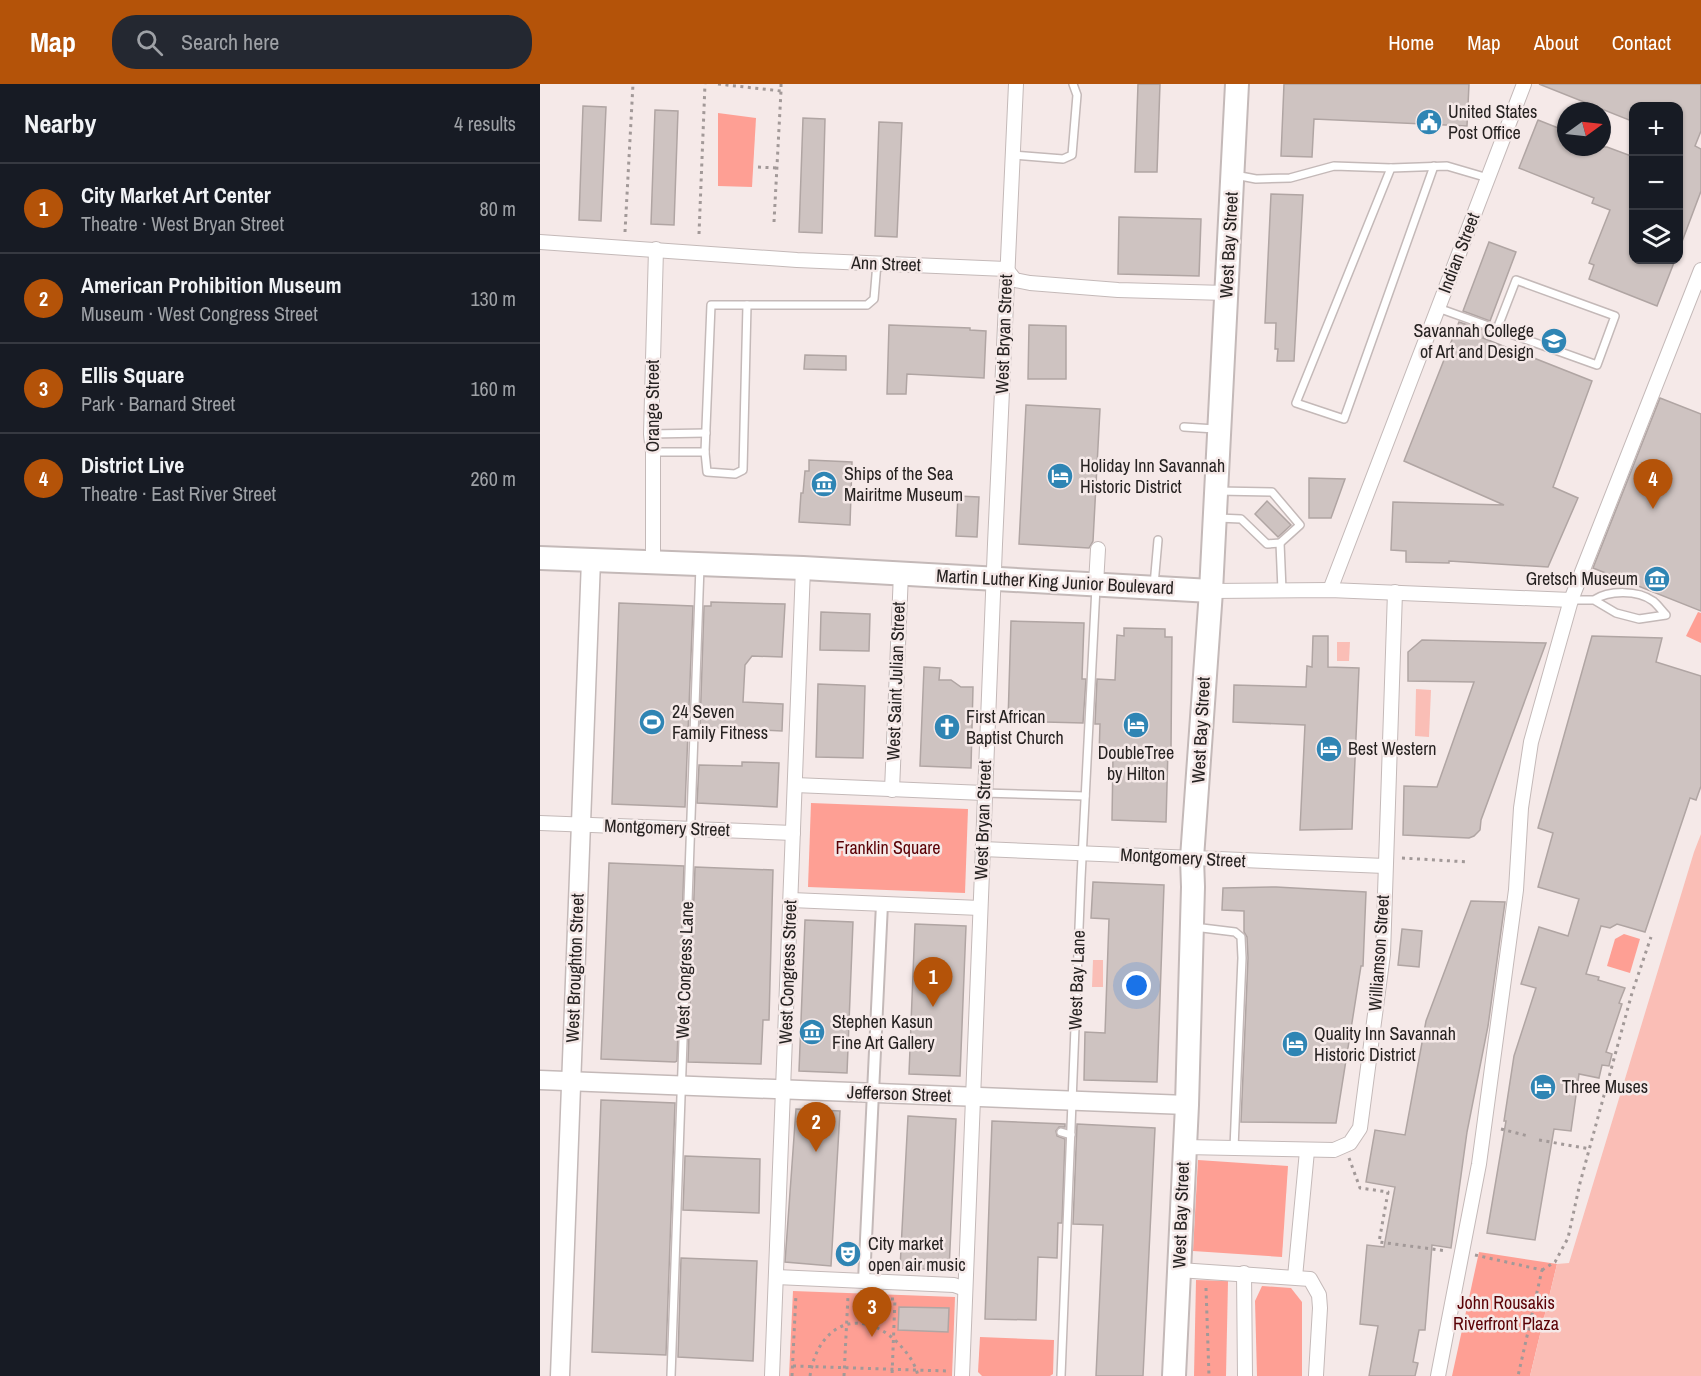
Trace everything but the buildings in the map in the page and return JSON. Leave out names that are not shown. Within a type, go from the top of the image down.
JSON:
[{"type":"main road","name":"West Bay Street","points":[[1174,1376],[1186,1105],[1192,858],[1211,591],[1237,84]]},
{"type":"main road","name":"Martin Luther King Junior Boulevard","points":[[540,558],[803,568],[1211,591]]},
{"type":"street","name":"West Bryan Street","points":[[956,1374],[965,1289],[1006,269],[1016,84]]},
{"type":"street","name":"Indian Street","points":[[1330,590],[1524,84]]},
{"type":"street","name":"Ann Street","points":[[540,242],[797,260],[1006,269],[1015,280],[1030,283],[1118,290],[1226,293]]},
{"type":"street","name":"Orange Street","points":[[653,562],[654,452],[651,434],[656,249]]},
{"type":"street","points":[[1438,1376],[1479,1164],[1516,890],[1521,808],[1531,742],[1571,600],[1701,270]]},
{"type":"street","points":[[1096,584],[1098,549]]},
{"type":"street","name":"West Broughton Street","points":[[560,1376],[591,560]]},
{"type":"street","name":"West Congress Street","points":[[772,1376],[803,568]]},
{"type":"street","name":"West Saint Julian Street","points":[[892,790],[901,573]]},
{"type":"street","name":"Martin Luther King Junior Boulevard","points":[[1211,591],[1330,590],[1571,600]]},
{"type":"street","name":"Williamson Street","points":[[1345,1145],[1350,1143],[1360,1128],[1383,954],[1389,862],[1395,592]]},
{"type":"street","points":[[795,785],[984,794]]},
{"type":"street","name":"Montgomery Street","points":[[540,823],[793,833]]},
{"type":"street","name":"Montgomery Street","points":[[982,849],[1192,858],[1389,862]]},
{"type":"street","points":[[790,900],[980,908]]},
{"type":"street","points":[[864,1281],[882,904]]},
{"type":"street","name":"Jefferson Street","points":[[540,1080],[1186,1105]]},
{"type":"street","points":[[1184,1147],[1307,1151],[1334,1150],[1345,1145]]},
{"type":"street","points":[[1295,1277],[1307,1151]]},
{"type":"street","points":[[1179,1270],[1310,1279],[1318,1295],[1320,1308],[1316,1375]]},
{"type":"street","points":[[1244,1273],[1245,1376]]},
{"type":"street","points":[[776,1277],[954,1285],[965,1289]]},
{"type":"lane","points":[[1012,155],[1063,159],[1072,155],[1077,95],[1073,84]]},
{"type":"lane","points":[[1232,175],[1256,179],[1290,178],[1334,166],[1391,168],[1447,166],[1488,178]]},
{"type":"lane","points":[[1391,168],[1296,403],[1344,419],[1434,166]]},
{"type":"lane","points":[[747,305],[743,470],[735,474],[707,472],[705,452],[711,305],[747,305],[867,305],[874,299],[877,264]]},
{"type":"lane","points":[[1438,308],[1597,365],[1615,316],[1516,280],[1497,329]]},
{"type":"lane","points":[[1184,427],[1219,429]]},
{"type":"lane","points":[[651,434],[706,433]]},
{"type":"lane","points":[[654,452],[705,452]]},
{"type":"lane","points":[[1214,518],[1241,519],[1267,544],[1280,543],[1300,525],[1272,492],[1216,490]]},
{"type":"lane","points":[[1154,587],[1158,540]]},
{"type":"lane","points":[[1280,543],[1282,590]]},
{"type":"lane","name":"West Congress Lane","points":[[671,1376],[700,564]]},
{"type":"lane","name":"West Bay Lane","points":[[1061,1376],[1082,853],[1096,584]]},
{"type":"lane","points":[[1571,600],[1594,600],[1616,613],[1639,619],[1666,615],[1652,600],[1623,591],[1603,594],[1594,600]]},
{"type":"lane","points":[[984,794],[1085,796]]},
{"type":"lane","points":[[1192,927],[1235,932],[1241,937],[1234,1148]]},
{"type":"lane","points":[[1060,1132],[1071,1135]]},
{"type":"path","points":[[625,233],[633,84]]},
{"type":"path","points":[[699,234],[705,84]]},
{"type":"path","points":[[718,84],[781,91]]},
{"type":"path","points":[[774,222],[781,84]]},
{"type":"path","points":[[758,168],[777,168]]},
{"type":"path","points":[[1389,862],[1469,862]]},
{"type":"path","points":[[1470,1253],[1542,1270],[1555,1262],[1568,1238],[1632,993],[1651,937]]},
{"type":"path","points":[[1501,1129],[1528,1136]]},
{"type":"path","points":[[1539,1140],[1590,1149]]},
{"type":"path","points":[[1345,1145],[1360,1188],[1388,1192],[1379,1242],[1443,1251]]},
{"type":"path","points":[[1518,1376],[1542,1270]]},
{"type":"path","points":[[1205,1282],[1209,1376]]},
{"type":"path","points":[[792,1376],[796,1293],[805,1294]]},
{"type":"path","points":[[844,1296],[848,1296],[844,1376]]},
{"type":"path","points":[[883,1299],[895,1299],[892,1376]]},
{"type":"path","points":[[810,1376],[820,1344],[827,1335],[846,1324],[866,1323],[881,1329],[906,1351],[918,1374]]},
{"type":"path","points":[[793,1366],[892,1370],[918,1374],[956,1374]]},
{"type":"green space","points":[[718,113],[756,118],[752,187],[718,186]]},
{"type":"green space","points":[[1698,612],[1701,613],[1701,643],[1686,636]]},
{"type":"green space","name":"Franklin Square","points":[[811,803],[968,809],[965,893],[808,887]]},
{"type":"green space","points":[[1624,934],[1640,939],[1630,973],[1607,966],[1615,939]]},
{"type":"green space","points":[[1198,1160],[1288,1166],[1282,1257],[1193,1251]]},
{"type":"green space","name":"John Rousakis Riverfront Plaza","points":[[1479,1252],[1557,1264],[1530,1376],[1452,1376]]},
{"type":"green space","points":[[1196,1280],[1228,1281],[1226,1376],[1194,1376]]},
{"type":"green space","points":[[1262,1286],[1291,1288],[1302,1302],[1302,1376],[1257,1376],[1255,1301]]},
{"type":"green space","points":[[793,1291],[955,1297],[952,1376],[789,1376]]},
{"type":"green space","points":[[980,1337],[1054,1340],[1053,1374],[1050,1376],[982,1376],[978,1372]]},
{"type":"shaded area","points":[[1337,642],[1350,642],[1349,661],[1337,661]]},
{"type":"shaded area","points":[[1416,689],[1431,690],[1429,737],[1415,736]]},
{"type":"shaded area","points":[[1701,834],[1701,1376],[1530,1376],[1557,1264],[1569,1263]]},
{"type":"shaded area","points":[[1093,960],[1103,960],[1103,987],[1092,987]]},
{"type":"place","name":"United States Post Office","points":[[1429,122]]},
{"type":"place","name":"Savannah College of Art and Design","points":[[1554,341]]},
{"type":"place","name":"Holiday Inn Savannah Historic District","points":[[1060,476]]},
{"type":"place","name":"Ships of the Sea Mairitme Museum","points":[[824,484]]},
{"type":"place","name":"District Live","points":[[1653,509]]},
{"type":"place","name":"Gretsch Museum","points":[[1657,579]]},
{"type":"place","name":"24 Seven Family Fitness","points":[[652,722]]},
{"type":"place","name":"DoubleTree by Hilton","points":[[1136,725]]},
{"type":"place","name":"First African Baptist Church","points":[[947,727]]},
{"type":"place","name":"Best Western","points":[[1329,749]]},
{"type":"place","name":"City Market Art Center","points":[[933,1007]]},
{"type":"place","name":"Stephen Kasun Fine Art Gallery","points":[[812,1032]]},
{"type":"place","name":"Quality Inn Savannah Historic District","points":[[1295,1044]]},
{"type":"place","name":"Three Muses","points":[[1543,1087]]},
{"type":"place","name":"American Prohibition Museum","points":[[816,1152]]},
{"type":"place","name":"City market open air music","points":[[848,1254]]},
{"type":"place","name":"Ellis Square","points":[[872,1337]]}]
